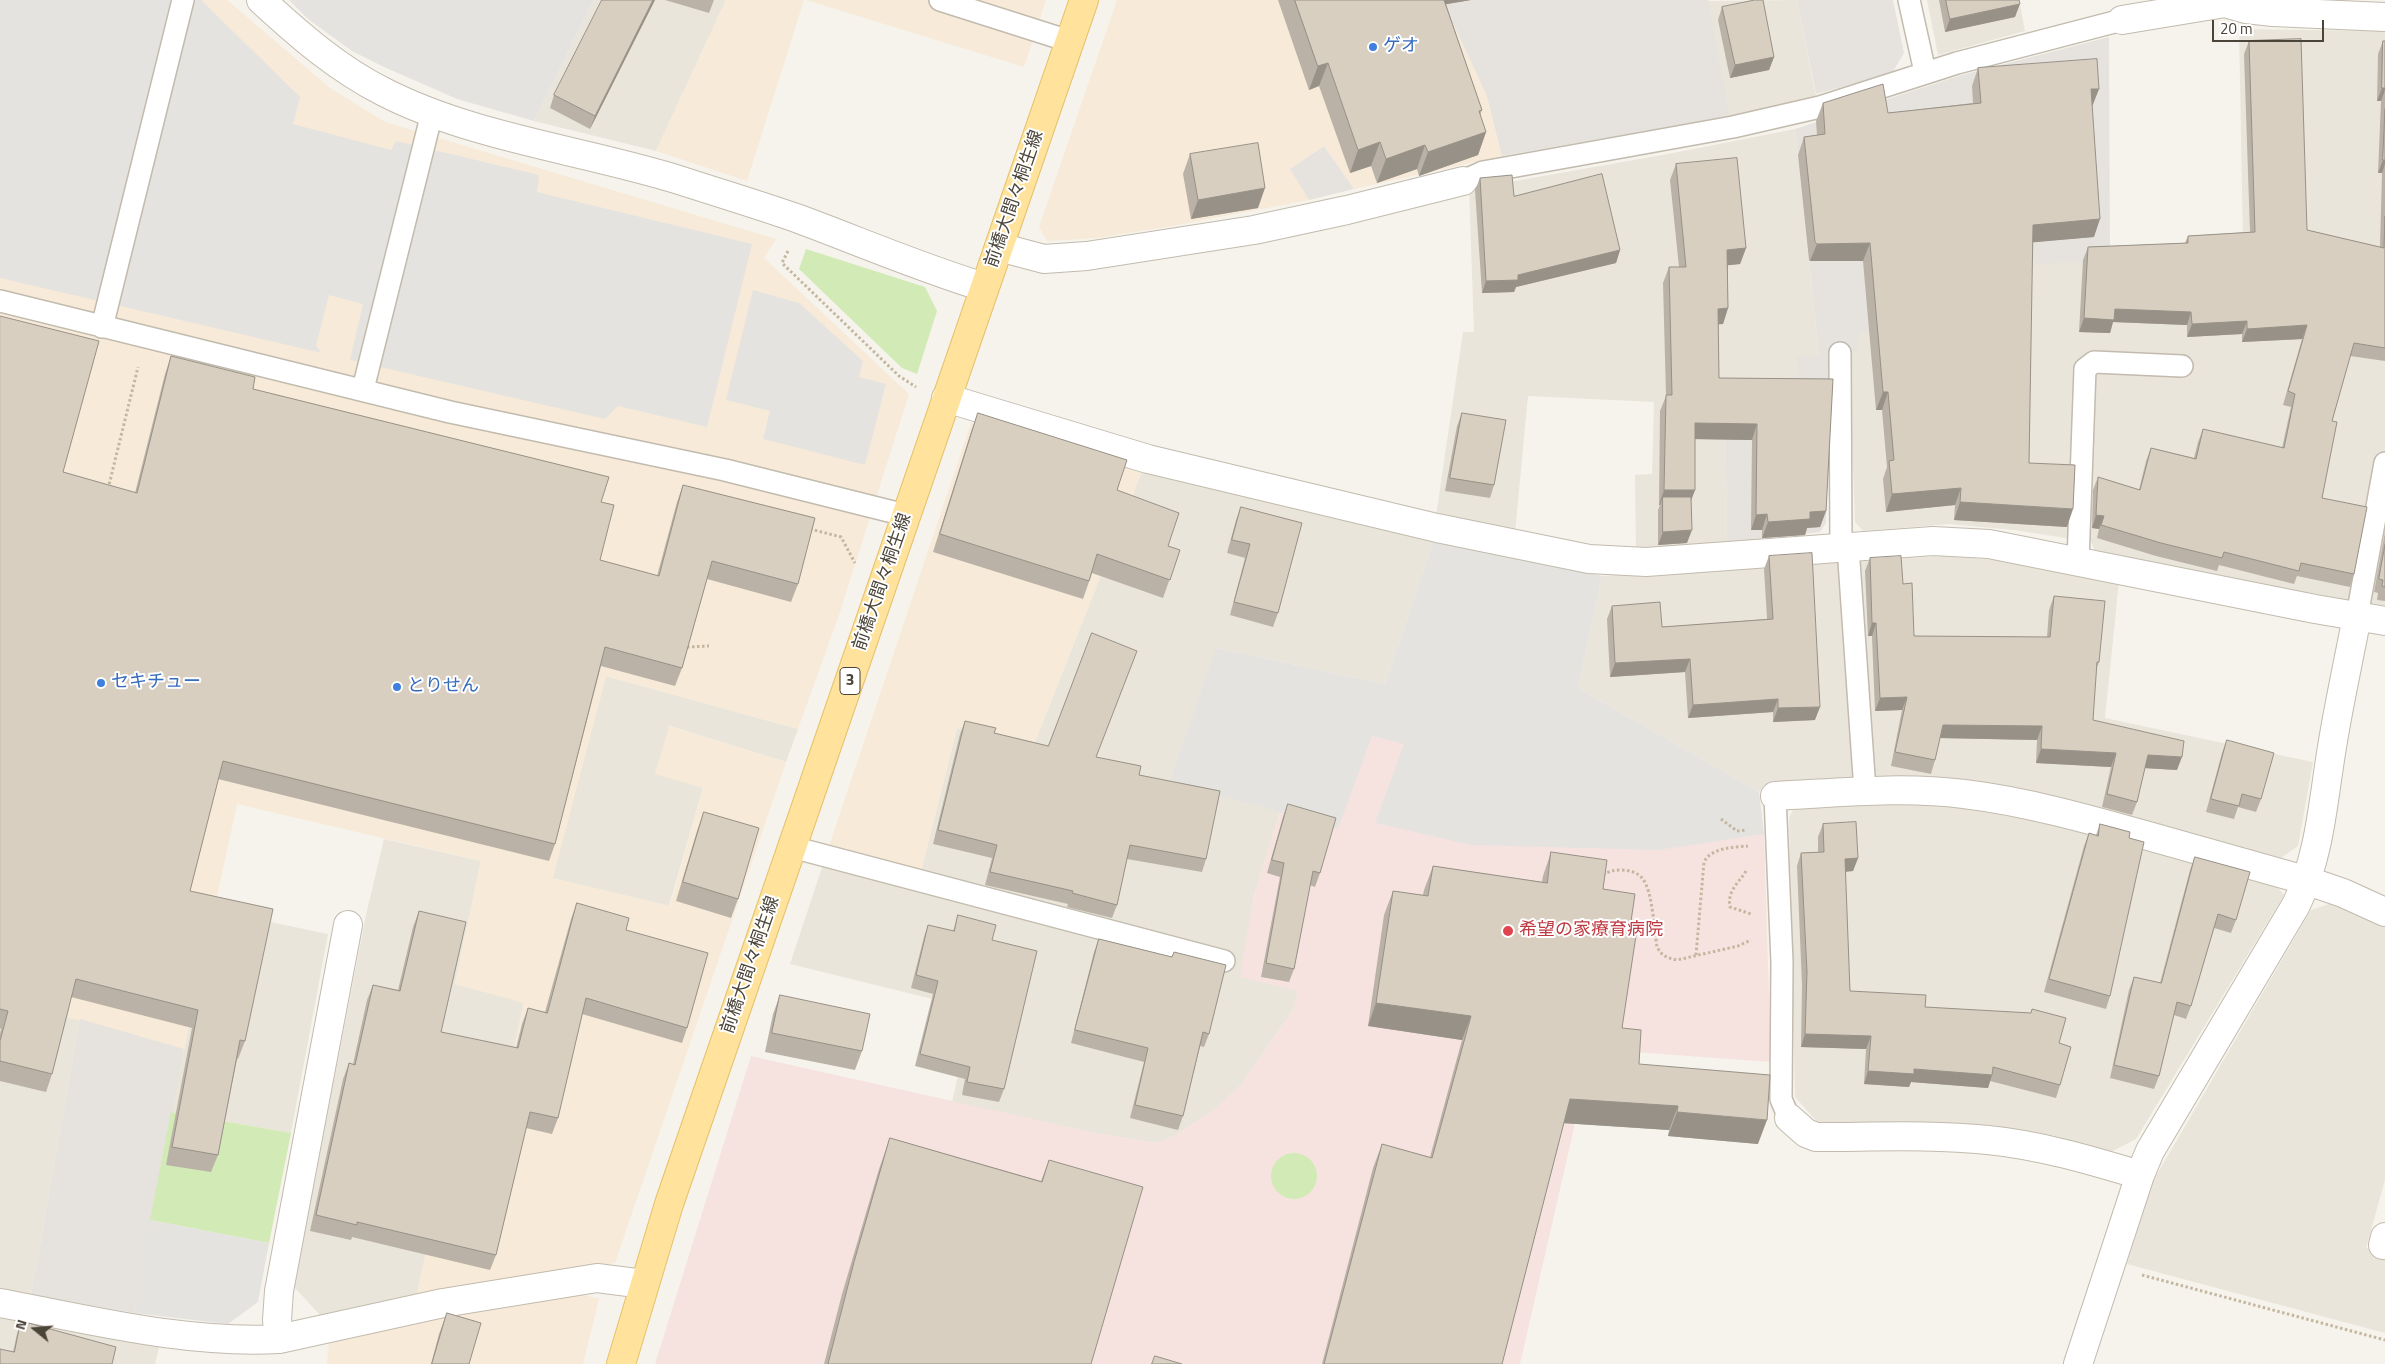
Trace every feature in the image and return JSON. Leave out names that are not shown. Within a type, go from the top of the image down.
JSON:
[{"type":"main road","name":"前橋大間々桐生線","points":[[621,1364],[669,1204],[1084,0]]},
{"type":"street","points":[[261,0],[291,28],[347,71],[383,92],[432,113],[465,124],[666,176],[800,220],[944,275],[984,287]]},
{"type":"street","points":[[2122,20],[2225,2],[2246,9],[2273,12],[2385,17]]},
{"type":"street","points":[[999,247],[1022,255],[1044,258],[1086,256],[1254,230],[1348,210],[1463,181]]},
{"type":"street","points":[[946,398],[1148,460],[1437,528],[1589,559],[1646,562],[1844,547],[1962,542],[2013,547],[2314,609],[2385,621]]},
{"type":"street","points":[[2078,1364],[2140,1175],[2166,1120],[2296,905],[2308,881],[2317,843],[2332,746],[2357,616]]},
{"type":"street","points":[[1775,796],[1865,791],[1921,791],[1964,794],[2021,804],[2084,817],[2308,881],[2342,893],[2385,912]]},
{"type":"street","points":[[279,1339],[277,1320],[279,1291],[348,926]]},
{"type":"street","points":[[1789,1118],[1806,1133],[1816,1137],[1923,1136],[1988,1140],[2049,1150],[2140,1175]]},
{"type":"street","points":[[0,1303],[170,1334],[235,1339],[279,1339],[443,1302],[597,1278],[644,1284]]},
{"type":"lane","points":[[102,327],[183,0]]},
{"type":"lane","points":[[940,0],[1070,41]]},
{"type":"lane","points":[[1910,0],[1926,72]]},
{"type":"lane","points":[[1463,181],[1483,172],[1733,127],[1820,107],[1926,72],[2122,20]]},
{"type":"lane","points":[[363,390],[432,113]]},
{"type":"lane","points":[[0,301],[450,412],[725,470],[906,515]]},
{"type":"lane","points":[[1840,353],[1844,547],[1865,791]]},
{"type":"lane","points":[[2078,561],[2085,369],[2094,362],[2182,366]]},
{"type":"lane","points":[[2357,616],[2385,463]]},
{"type":"lane","points":[[1775,796],[1782,962],[1782,1099],[1789,1118]]},
{"type":"lane","points":[[792,847],[1224,962]]},
{"type":"path","points":[[800,220],[782,263],[899,376],[913,386],[946,398]]},
{"type":"path","points":[[107,494],[140,359]]},
{"type":"path","points":[[803,527],[841,537],[855,563],[863,569]]},
{"type":"path","points":[[687,647],[708,646]]},
{"type":"path","points":[[1696,955],[1702,872],[1708,855],[1740,846],[1750,846],[1751,852]]},
{"type":"path","points":[[1749,866],[1732,889],[1728,899],[1730,907],[1752,915]]},
{"type":"path","points":[[1597,880],[1609,871],[1634,872],[1643,879],[1648,892],[1657,947],[1661,954],[1667,958],[1677,960],[1745,943],[1752,940],[1756,931]]},
{"type":"path","points":[[2109,1267],[2385,1340]]},
{"type":"shaded area","points":[[0,0],[227,0],[330,88],[385,122],[776,239],[764,258],[909,394],[839,615],[798,729],[606,676],[553,878],[670,906],[703,788],[655,774],[669,726],[786,762],[615,1263],[417,1294],[455,1117],[498,1125],[524,1003],[455,984],[481,861],[237,804],[184,1049],[0,999]]},
{"type":"shaded area","points":[[0,0],[201,0],[300,97],[293,124],[391,150],[396,141],[539,175],[537,192],[752,244],[707,427],[618,406],[605,419],[350,360],[363,304],[329,295],[316,346],[322,353],[0,278]]},
{"type":"shaded area","points":[[289,0],[594,0],[534,121],[457,99],[384,67],[352,51],[308,19]]},
{"type":"shaded area","points":[[594,0],[726,0],[656,151],[534,121]]},
{"type":"shaded area","points":[[726,0],[804,0],[747,181],[656,151]]},
{"type":"shaded area","points":[[806,0],[1046,0],[1024,67]]},
{"type":"shaded area","points":[[1117,0],[1442,0],[1487,96],[1502,156],[1354,189],[1324,146],[1290,169],[1309,200],[1097,238],[1047,241],[1039,227]]},
{"type":"shaded area","points":[[1442,0],[1710,0],[1708,1],[1730,116],[1502,156],[1487,96]]},
{"type":"shaded area","points":[[1797,0],[1816,97],[1732,118],[1730,116],[1707,1]]},
{"type":"shaded area","points":[[1797,0],[1893,0],[1904,53],[1892,73],[1816,94]]},
{"type":"shaded area","points":[[1927,0],[2019,0],[2025,31],[1938,55]]},
{"type":"shaded area","points":[[2239,29],[2385,31],[2385,607],[2096,553],[2091,542],[2014,530],[1949,524],[1863,531],[1855,522],[1849,352],[1858,334],[1959,324],[1962,265],[2243,240]]},
{"type":"shaded area","points":[[2109,37],[2110,262],[1963,265],[1959,324],[1858,334],[1858,351],[1831,354],[1826,523],[1820,532],[1727,543],[1725,388],[1799,388],[1797,357],[1819,355],[1795,129],[1962,75]]},
{"type":"shaded area","points":[[1795,129],[1819,355],[1799,388],[1725,389],[1727,543],[1636,551],[1635,475],[1652,474],[1654,402],[1528,396],[1515,533],[1436,516],[1463,332],[1474,332],[1469,189],[1668,154]]},
{"type":"shaded area","points":[[1324,146],[1354,189],[1309,200],[1290,169]]},
{"type":"shaded area","points":[[753,290],[799,303],[863,361],[859,377],[886,384],[865,465],[763,439],[770,411],[726,400]]},
{"type":"shaded area","points":[[971,423],[1142,471],[1033,747],[957,728],[921,872],[829,846]]},
{"type":"shaded area","points":[[1142,471],[1434,538],[1385,684],[1216,648],[1280,812],[1253,899],[1298,990],[1293,1010],[1241,1085],[1214,1110],[1178,1134],[1157,1143],[1095,1133],[952,1102],[973,1009],[790,964],[829,846],[921,871],[957,728],[1033,747]]},
{"type":"shaded area","name":"希望の家療育病院","points":[[1434,538],[1602,576],[1578,688],[1759,792],[1764,834],[1771,1062],[1579,1048],[1574,1128],[1520,1364],[655,1364],[751,1056],[1095,1133],[1157,1143],[1178,1134],[1214,1110],[1241,1085],[1293,1010],[1298,991],[1240,977],[1253,899],[1280,812],[1170,781],[1216,648],[1385,684]]},
{"type":"shaded area","points":[[1434,538],[1602,576],[1578,688],[1759,792],[1764,834],[1658,850],[1471,845],[1375,823],[1404,744],[1372,736],[1338,829],[1170,781],[1216,648],[1385,684]]},
{"type":"shaded area","points":[[1943,556],[1997,560],[2119,581],[2105,718],[2313,762],[2298,846],[2281,858],[2015,788],[1964,780],[1867,779],[1770,783],[1759,792],[1578,688],[1602,576]]},
{"type":"shaded area","points":[[606,676],[798,729],[786,762],[670,726],[703,788],[669,906],[552,878]]},
{"type":"shaded area","points":[[1870,802],[1964,808],[2081,830],[2272,880],[2284,895],[2136,1139],[2111,1152],[2051,1135],[1991,1125],[1924,1123],[1820,1125],[1795,1097],[1789,818],[1794,808]]},
{"type":"shaded area","points":[[384,839],[481,861],[455,984],[524,1002],[498,1126],[455,1118],[417,1294],[321,1316],[294,1287],[366,915]]},
{"type":"shaded area","points":[[2332,903],[2385,927],[2385,1180],[2366,1248],[2385,1254],[2385,1333],[2127,1264],[2153,1181],[2311,910]]},
{"type":"shaded area","points":[[213,910],[328,934],[291,1133],[171,1112]]},
{"type":"shaded area","points":[[0,999],[80,1019],[31,1295],[0,1290]]},
{"type":"shaded area","points":[[80,1019],[184,1049],[134,1313],[31,1295]]},
{"type":"shaded area","points":[[150,1220],[269,1243],[258,1302],[228,1324],[134,1313]]},
{"type":"shaded area","points":[[570,1291],[599,1299],[583,1364],[327,1364],[329,1341],[341,1337]]},
{"type":"shaded area","points":[[0,1313],[160,1344],[155,1364],[0,1364]]},
{"type":"green space","points":[[806,249],[925,287],[937,311],[917,374],[902,368],[799,269]]},
{"type":"green space","points":[[171,1112],[291,1133],[269,1243],[150,1220]]},
{"type":"green space","points":[[1289,1153],[1299,1153],[1313,1163],[1317,1176],[1313,1189],[1307,1195],[1299,1199],[1289,1199],[1275,1189],[1271,1181],[1271,1171],[1281,1157]]},
{"type":"building","points":[[602,0],[653,0],[595,116],[554,95]]},
{"type":"building","points":[[1295,0],[1444,0],[1482,110],[1479,111],[1486,132],[1428,152],[1425,145],[1386,159],[1380,142],[1358,150],[1328,63],[1318,66]]},
{"type":"building","points":[[1763,0],[1774,57],[1735,65],[1722,7]]},
{"type":"building","points":[[1946,0],[2019,0],[2020,4],[1950,19]]},
{"type":"building","points":[[2301,39],[2307,230],[2384,248],[2385,216],[2385,348],[2354,343],[2332,421],[2337,422],[2322,498],[2367,507],[2354,574],[2301,563],[2299,571],[2224,552],[2222,558],[2161,543],[2101,525],[2104,516],[2096,515],[2098,477],[2140,490],[2151,448],[2196,459],[2203,429],[2284,448],[2295,394],[2288,391],[2307,325],[2247,329],[2247,321],[2192,324],[2191,312],[2115,309],[2114,320],[2084,318],[2088,247],[2188,243],[2188,236],[2255,232],[2249,41]]},
{"type":"building","points":[[2383,41],[2385,41],[2385,88],[2382,88]]},
{"type":"building","points":[[2097,59],[2099,89],[2091,89],[2100,219],[2033,225],[2029,463],[2075,465],[2073,509],[1960,502],[1961,488],[1892,494],[1889,461],[1894,460],[1888,392],[1883,392],[1870,243],[1817,244],[1815,242],[1804,137],[1825,134],[1823,103],[1883,84],[1888,113],[1981,103],[1978,68]]},
{"type":"building","points":[[2385,109],[2385,160],[2383,160]]},
{"type":"building","points":[[1258,143],[1265,188],[1198,200],[1190,154]]},
{"type":"building","points":[[1737,158],[1746,248],[1727,250],[1728,308],[1718,309],[1719,378],[1833,379],[1826,511],[1810,512],[1810,519],[1768,522],[1767,514],[1756,515],[1757,424],[1695,423],[1695,490],[1664,490],[1666,395],[1672,395],[1669,267],[1686,267],[1676,164]]},
{"type":"building","points":[[1602,174],[1620,250],[1518,275],[1518,280],[1486,281],[1480,178],[1512,175],[1514,196]]},
{"type":"building","points":[[0,316],[99,341],[63,472],[137,493],[171,356],[255,377],[253,389],[609,477],[601,502],[614,505],[600,560],[659,576],[683,485],[815,518],[798,584],[712,561],[682,668],[605,647],[555,844],[223,761],[190,891],[273,909],[245,1041],[240,1040],[218,1155],[172,1147],[198,1010],[76,979],[52,1074],[0,1061],[0,1041],[8,1011],[0,1009]]},
{"type":"building","points":[[978,413],[1127,460],[1117,490],[1179,513],[1168,546],[1180,550],[1170,580],[1097,554],[1089,581],[940,534]]},
{"type":"building","points":[[1462,413],[1506,420],[1494,485],[1450,478]]},
{"type":"building","points":[[1663,497],[1691,497],[1692,530],[1663,532]]},
{"type":"building","points":[[1241,507],[1302,523],[1278,613],[1234,602],[1250,544],[1232,540]]},
{"type":"building","points":[[2385,545],[2385,587],[2382,586],[2383,580],[2379,579]]},
{"type":"building","points":[[1812,553],[1820,707],[1778,708],[1778,699],[1693,705],[1690,659],[1615,663],[1612,606],[1660,602],[1662,627],[1773,619],[1769,556]]},
{"type":"building","points":[[1901,556],[1903,584],[1912,583],[1914,636],[2050,637],[2054,596],[2105,601],[2099,662],[2097,662],[2093,720],[2184,741],[2182,757],[2148,755],[2137,802],[2107,794],[2116,753],[2041,749],[2042,726],[1943,725],[1935,760],[1895,752],[1907,697],[1880,698],[1876,623],[1872,623],[1870,558]]},
{"type":"building","points":[[1092,633],[1137,651],[1096,757],[1141,766],[1139,775],[1220,791],[1206,859],[1130,845],[1117,905],[1072,893],[1073,891],[990,872],[997,845],[938,830],[965,721],[996,728],[994,733],[1048,746]]},
{"type":"building","points":[[2227,740],[2274,753],[2261,799],[2242,794],[2239,806],[2211,799]]},
{"type":"building","points":[[1288,804],[1336,818],[1320,873],[1313,871],[1294,969],[1266,963],[1284,863],[1272,860]]},
{"type":"building","points":[[704,812],[759,828],[738,899],[683,882]]},
{"type":"building","points":[[1856,822],[1858,858],[1845,859],[1850,991],[1926,995],[1925,1007],[2031,1013],[2032,1009],[2066,1018],[2059,1043],[2071,1047],[2060,1085],[1993,1067],[1992,1075],[1914,1069],[1914,1074],[1868,1071],[1871,1036],[1805,1034],[1807,972],[1801,853],[1824,852],[1823,824]]},
{"type":"building","points":[[2100,824],[2130,832],[2129,838],[2144,842],[2110,996],[2049,979],[2089,833],[2098,836]]},
{"type":"building","points":[[1551,852],[1607,860],[1603,889],[1635,894],[1630,928],[1637,929],[1622,1028],[1641,1030],[1639,1064],[1770,1075],[1767,1120],[1677,1112],[1678,1106],[1570,1099],[1502,1364],[1324,1364],[1382,1144],[1432,1158],[1471,1016],[1376,1003],[1393,891],[1428,896],[1433,866],[1547,883]]},
{"type":"building","points":[[2195,857],[2250,872],[2236,920],[2218,914],[2191,1006],[2177,1002],[2159,1076],[2114,1065],[2134,977],[2161,983]]},
{"type":"building","points":[[577,903],[629,918],[626,930],[708,953],[687,1028],[586,998],[558,1118],[530,1112],[496,1255],[357,1222],[357,1225],[316,1215],[349,1063],[355,1065],[373,985],[400,991],[419,911],[466,922],[441,1032],[518,1048],[528,1008],[547,1013]]},
{"type":"building","points":[[958,915],[996,925],[992,940],[1037,951],[1004,1089],[967,1082],[970,1067],[920,1054],[938,981],[916,975],[928,925],[954,931]]},
{"type":"building","points":[[1099,939],[1172,957],[1174,952],[1226,965],[1209,1034],[1203,1032],[1183,1116],[1135,1105],[1148,1048],[1075,1030]]},
{"type":"building","points":[[780,995],[870,1014],[862,1051],[772,1033]]},
{"type":"building","points":[[890,1138],[1042,1182],[1049,1160],[1143,1187],[1091,1364],[828,1364],[854,1262]]},
{"type":"building","points":[[447,1313],[481,1323],[469,1364],[432,1364]]},
{"type":"building","points":[[21,1321],[116,1347],[112,1364],[0,1364],[0,1349],[14,1352]]},
{"type":"building","points":[[1155,1356],[1182,1364],[1152,1364]]},
{"type":"place","name":"ゲオ","points":[[1373,47]]},
{"type":"place","name":"セキチュー","points":[[101,683]]},
{"type":"place","name":"とりせん","points":[[397,687]]},
{"type":"place","name":"希望の家療育病院","points":[[1508,931]]}]
